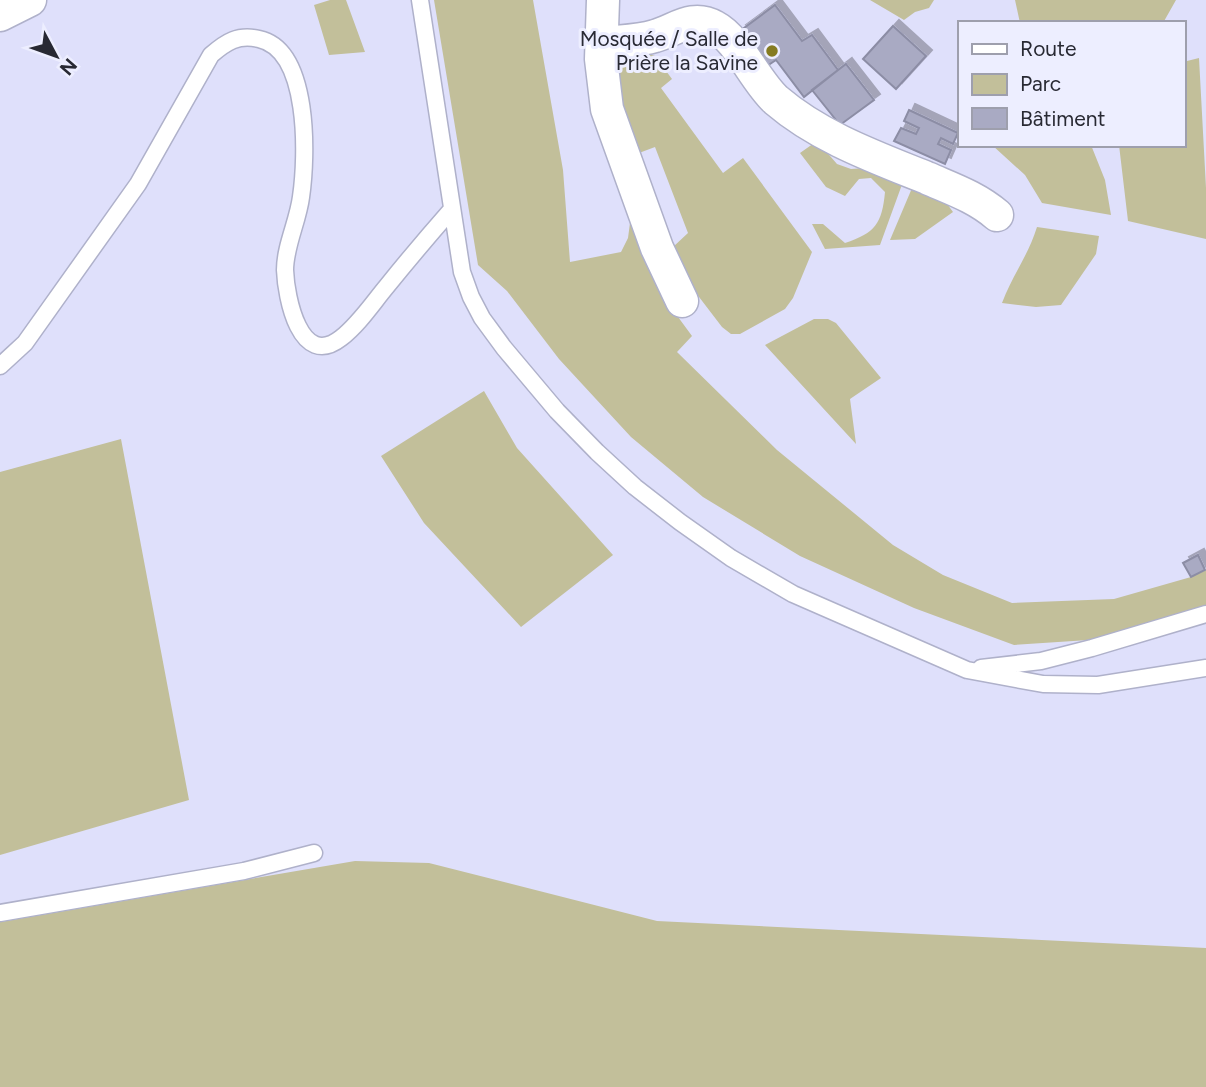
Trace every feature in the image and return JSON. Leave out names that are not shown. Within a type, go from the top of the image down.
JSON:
[{"type":"street","points":[[0,15],[30,0]]},
{"type":"street","points":[[603,0],[601,59],[607,108],[657,248],[681,301]]},
{"type":"street","points":[[603,43],[656,36],[677,25],[698,22],[715,27],[729,40],[763,86],[797,114],[842,143],[958,191],[983,203],[997,215]]},
{"type":"lane","points":[[420,0],[462,272],[471,297],[503,348],[557,411],[635,487],[730,558],[793,594],[967,670],[1043,684],[1098,685],[1206,668]]},
{"type":"lane","points":[[0,366],[25,343],[138,184],[211,55],[224,43],[238,37],[266,41],[278,48],[288,61],[297,83],[304,133],[301,196],[285,269],[290,302],[298,327],[306,339],[317,346],[328,346],[341,338],[452,209]]},
{"type":"lane","points":[[967,670],[1041,661],[1206,614]]},
{"type":"lane","points":[[0,913],[244,870],[314,853]]},
{"type":"green space","points":[[330,0],[346,0],[365,52],[329,55],[314,5]]},
{"type":"green space","points":[[434,0],[533,0],[563,170],[570,262],[621,252],[628,238],[630,223],[633,222],[670,306],[692,336],[677,352],[777,450],[893,545],[943,575],[1012,603],[1114,599],[1191,577],[1206,570],[1206,608],[1104,639],[1014,645],[914,608],[800,556],[703,497],[631,437],[559,359],[507,291],[478,265]]},
{"type":"green space","points":[[870,0],[934,0],[929,8],[915,12],[904,20]]},
{"type":"green space","points":[[1015,0],[1176,0],[1164,21],[1020,21]]},
{"type":"green space","points":[[625,56],[655,56],[672,79],[661,88],[723,173],[743,158],[812,252],[793,298],[785,309],[740,334],[731,334],[722,327],[696,293],[673,247],[688,233],[655,147],[639,153],[623,104],[617,64]]},
{"type":"green space","points":[[1199,58],[1206,239],[1128,221],[1119,147],[1185,147],[1185,62]]},
{"type":"green space","points":[[817,141],[837,164],[851,169],[866,168],[904,179],[880,245],[825,249],[812,224],[823,224],[845,243],[855,239],[870,231],[879,220],[885,192],[871,178],[859,179],[845,196],[826,187],[800,153]]},
{"type":"green space","points":[[994,147],[1092,147],[1105,180],[1111,215],[1042,203],[1025,175]]},
{"type":"green space","points":[[915,181],[937,190],[953,212],[915,239],[890,240]]},
{"type":"green space","points":[[1037,227],[1099,236],[1096,254],[1061,305],[1036,307],[1002,303],[1029,247]]},
{"type":"green space","points":[[814,319],[828,319],[836,323],[881,378],[850,399],[856,444],[765,345]]},
{"type":"green space","points":[[484,391],[517,448],[613,555],[521,627],[424,523],[381,456]]},
{"type":"green space","points":[[121,439],[189,800],[0,855],[0,472]]},
{"type":"green space","points":[[355,861],[429,863],[657,921],[1206,948],[1206,1087],[0,1087],[0,922]]},
{"type":"building","points":[[775,5],[802,41],[812,35],[838,70],[804,97],[776,60],[767,66],[740,31]]},
{"type":"building","points":[[893,26],[926,56],[896,89],[863,59]]},
{"type":"building","points":[[846,64],[874,100],[840,125],[812,90]]},
{"type":"building","points":[[909,110],[958,133],[953,144],[941,138],[938,144],[951,150],[945,164],[894,141],[901,128],[916,134],[919,128],[904,121]]},
{"type":"building","points":[[1198,555],[1205,570],[1191,577],[1183,563]]},
{"type":"place","name":"Mosquée / Salle de Prière la Savine","points":[[772,51]]}]
